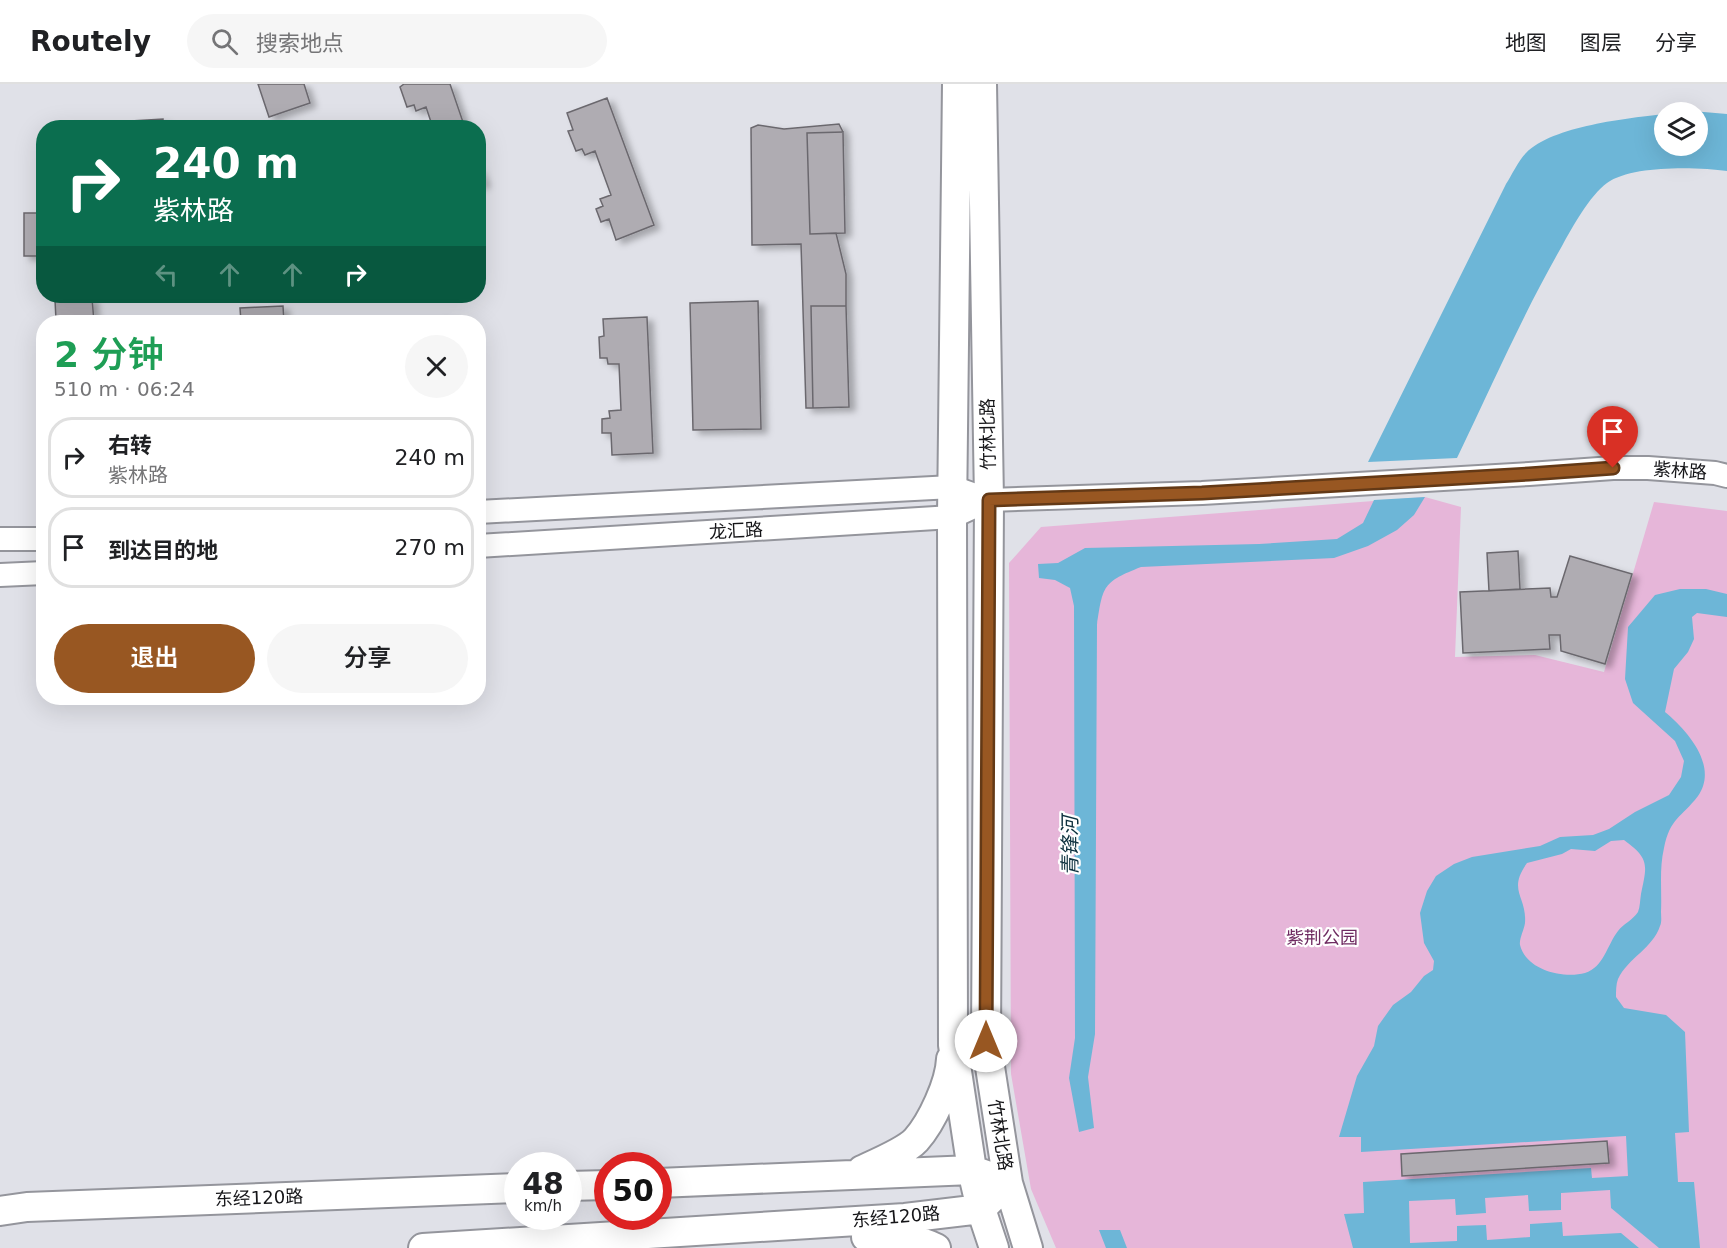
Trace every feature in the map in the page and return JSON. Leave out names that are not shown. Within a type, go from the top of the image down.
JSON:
[{"type":"main road","name":"竹林北路","points":[[957,84],[952,487],[953,1045],[972,1170],[981,1209],[994,1248]]},
{"type":"main road","name":"竹林北路","points":[[982,84],[989,500],[986,1041],[1008,1183],[1028,1248]]},
{"type":"main road","points":[[847,1175],[880,1162],[915,1142],[937,1106],[951,1067],[953,967]]},
{"type":"main road","points":[[672,1182],[972,1170],[1008,1183],[981,1209]]},
{"type":"main road","name":"东经120路","points":[[0,1211],[27,1207],[504,1189]]},
{"type":"main road","name":"东经120路","points":[[423,1248],[905,1218],[981,1209]]},
{"type":"main road","points":[[665,1232],[895,1237],[936,1248]]},
{"type":"street","name":"紫林路","points":[[952,487],[989,500],[1202,493],[1613,468],[1648,468],[1727,476]]},
{"type":"street","name":"龙汇路","points":[[486,512],[952,487]]},
{"type":"street","name":"龙汇路","points":[[486,546],[952,517],[989,500]]},
{"type":"street","points":[[0,539],[36,539]]},
{"type":"street","points":[[0,575],[36,573]]},
{"type":"green space","name":"紫荆公园","points":[[1425,497],[1461,507],[1455,657],[1535,655],[1604,672],[1654,502],[1727,511],[1727,1248],[1056,1248],[1031,1189],[1011,1074],[1009,563],[1041,527]]},
{"type":"water","points":[[1708,112],[1727,114],[1727,171],[1682,168],[1648,170],[1618,177],[1607,183],[1594,195],[1582,212],[1548,272],[1457,458],[1368,462],[1518,164],[1526,153],[1554,136],[1612,121],[1654,115],[1654,156],[1708,156]]},
{"type":"water","points":[[1425,497],[1414,515],[1397,530],[1368,546],[1334,558],[1141,567],[1112,581],[1107,587],[1101,601],[1097,625],[1095,1034],[1088,1077],[1094,1128],[1079,1132],[1069,1078],[1075,1038],[1074,606],[1070,588],[1055,580],[1039,578],[1038,564],[1058,563],[1085,548],[1259,544],[1337,539],[1363,523],[1374,500]]},
{"type":"water","points":[[1680,589],[1706,589],[1727,594],[1727,617],[1697,613],[1692,617],[1694,639],[1688,652],[1674,669],[1665,712],[1682,728],[1698,750],[1703,761],[1704,785],[1698,796],[1673,824],[1666,838],[1662,856],[1661,919],[1657,934],[1622,972],[1616,990],[1616,997],[1624,1008],[1666,1015],[1685,1032],[1689,1132],[1675,1133],[1678,1182],[1694,1182],[1700,1248],[1659,1248],[1611,1208],[1610,1190],[1561,1193],[1561,1210],[1529,1211],[1528,1195],[1485,1198],[1486,1213],[1456,1215],[1455,1199],[1409,1201],[1410,1243],[1457,1241],[1457,1226],[1486,1225],[1487,1240],[1530,1237],[1530,1224],[1562,1222],[1563,1236],[1621,1233],[1639,1248],[1353,1248],[1344,1214],[1364,1213],[1363,1182],[1591,1168],[1592,1178],[1628,1176],[1626,1136],[1361,1152],[1361,1137],[1339,1137],[1357,1076],[1374,1046],[1378,1026],[1393,1005],[1411,992],[1424,976],[1433,970],[1434,961],[1424,943],[1420,913],[1427,891],[1436,876],[1454,864],[1472,857],[1540,846],[1560,837],[1593,835],[1609,829],[1635,812],[1669,795],[1681,777],[1684,761],[1675,741],[1633,703],[1625,679],[1628,627],[1655,595]],"holes":[[[1624,840],[1645,863],[1639,910],[1618,931],[1597,966],[1585,973],[1566,975],[1546,971],[1530,961],[1520,945],[1525,914],[1518,887],[1521,873],[1527,863],[1562,854],[1571,849],[1595,851],[1611,841]]]},
{"type":"water","points":[[1099,1230],[1120,1230],[1127,1248],[1106,1248]]},
{"type":"building","points":[[258,84],[304,84],[310,103],[269,117]]},
{"type":"building","points":[[404,84],[450,84],[462,120],[430,120],[426,107],[416,111],[414,105],[407,107],[400,87]]},
{"type":"building","points":[[607,98],[654,225],[616,240],[609,219],[601,222],[596,209],[603,206],[600,199],[611,195],[595,151],[585,155],[582,149],[576,151],[568,131],[573,130],[567,113]]},
{"type":"building","points":[[839,124],[843,132],[807,133],[810,234],[836,233],[846,274],[846,306],[811,306],[813,408],[806,408],[801,244],[752,245],[751,128],[758,125],[784,129]]},
{"type":"building","points":[[843,132],[845,233],[810,234],[807,133]]},
{"type":"building","points":[[24,213],[36,213],[36,256],[24,256]]},
{"type":"building","points":[[758,301],[761,429],[693,430],[690,303]]},
{"type":"building","points":[[55,303],[92,303],[93,315],[56,315]]},
{"type":"building","points":[[283,306],[284,315],[240,315],[240,308]]},
{"type":"building","points":[[811,306],[846,306],[849,407],[813,408]]},
{"type":"building","points":[[647,317],[653,453],[612,455],[611,433],[602,433],[602,419],[610,418],[609,411],[621,410],[619,364],[608,364],[607,358],[600,358],[599,337],[604,336],[603,319]]},
{"type":"building","points":[[1518,551],[1520,589],[1489,591],[1487,553]]},
{"type":"building","points":[[1570,556],[1632,574],[1605,664],[1561,651],[1560,635],[1549,635],[1550,649],[1463,653],[1460,592],[1550,588],[1551,597],[1557,597]]},
{"type":"building","points":[[1607,1141],[1609,1163],[1402,1176],[1401,1154]]},
{"type":"route","points":[[986,1041],[989,500],[1202,493],[1613,468]]},
{"type":"water label","name":"青锋河","points":[[1070,846]]}]
